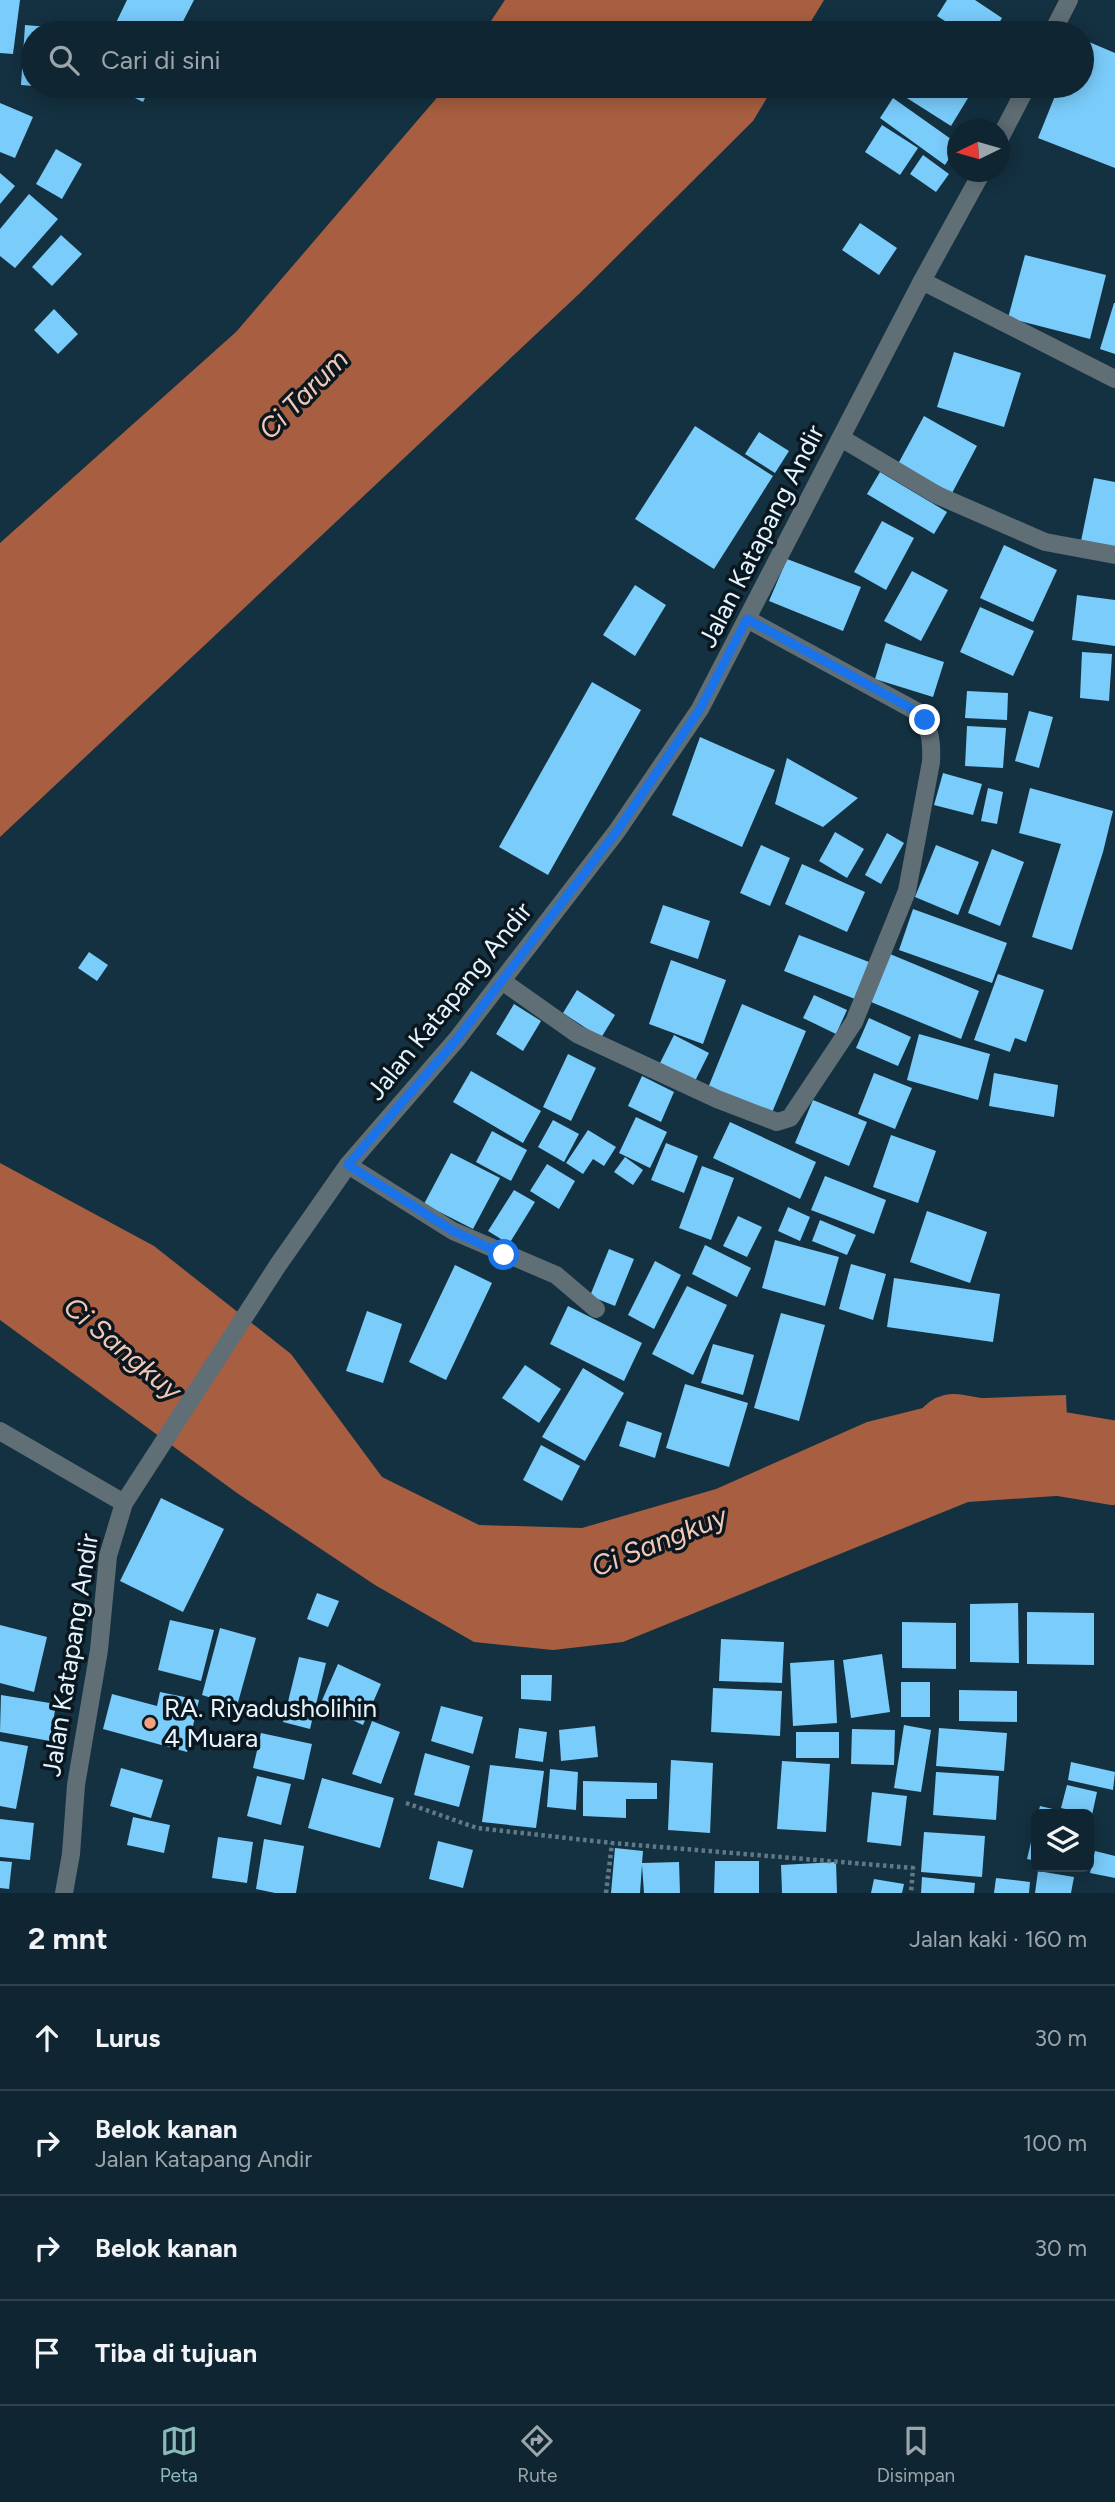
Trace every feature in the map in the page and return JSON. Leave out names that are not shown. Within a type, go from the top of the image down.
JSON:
[{"type":"street","points":[[1058,21],[1069,0]]},
{"type":"street","points":[[1009,119],[1021,98]]},
{"type":"street","name":"Jalan Katapang Andir","points":[[64,1893],[71,1854],[76,1785],[99,1650],[108,1556],[124,1503],[278,1265],[348,1165],[457,1039],[502,981],[617,831],[700,709],[922,281],[976,182]]},
{"type":"street","points":[[922,281],[1115,379]]},
{"type":"street","points":[[841,438],[937,495],[1045,542],[1115,555]]},
{"type":"street","points":[[502,981],[577,1034],[707,1094],[777,1122],[790,1118],[807,1095],[854,1022],[907,891],[931,762],[932,743],[925,720],[916,711],[747,619]]},
{"type":"street","points":[[348,1165],[453,1231],[556,1276],[596,1309]]},
{"type":"street","points":[[0,1431],[124,1503]]},
{"type":"path","points":[[406,1803],[477,1828],[612,1843],[913,1868],[911,1893]]},
{"type":"path","points":[[606,1893],[612,1843]]},
{"type":"water","points":[[505,0],[824,0],[811,21],[491,21]]},
{"type":"water","name":"Ci Tarum","points":[[437,98],[767,98],[753,121],[579,294],[0,837],[0,543],[236,332]]},
{"type":"water","points":[[0,1163],[154,1246],[291,1354],[382,1477],[479,1525],[582,1528],[716,1489],[867,1422],[959,1399],[1066,1395],[1070,1495],[968,1502],[623,1642],[553,1650],[474,1642],[375,1585],[237,1493],[0,1320]]},
{"type":"building","points":[[0,0],[20,0],[13,54],[0,53]]},
{"type":"building","points":[[127,0],[194,0],[183,21],[117,21]]},
{"type":"building","points":[[947,0],[975,0],[1002,18],[1000,21],[945,21],[937,16]]},
{"type":"building","points":[[1094,44],[1115,53],[1115,168],[1038,138],[1054,98],[1094,98]]},
{"type":"building","points":[[893,98],[947,136],[945,165],[880,118]]},
{"type":"building","points":[[907,98],[968,98],[955,119],[947,119],[947,123]]},
{"type":"building","points":[[0,103],[33,117],[15,158],[0,152]]},
{"type":"building","points":[[882,125],[918,148],[900,175],[865,152]]},
{"type":"building","points":[[56,149],[82,164],[62,199],[36,184]]},
{"type":"building","points":[[923,155],[947,173],[947,177],[936,192],[910,174]]},
{"type":"building","points":[[0,173],[15,186],[0,204]]},
{"type":"building","points":[[29,194],[58,219],[15,268],[0,256],[0,229]]},
{"type":"building","points":[[860,223],[897,248],[879,275],[842,250]]},
{"type":"building","points":[[61,235],[82,254],[52,286],[32,267]]},
{"type":"building","points":[[1025,255],[1106,275],[1090,339],[1008,318]]},
{"type":"building","points":[[1115,303],[1115,354],[1100,349]]},
{"type":"building","points":[[54,309],[78,334],[58,354],[34,330]]},
{"type":"building","points":[[954,352],[1021,373],[1004,427],[937,407]]},
{"type":"building","points":[[924,416],[977,446],[952,493],[898,464]]},
{"type":"building","points":[[695,426],[773,476],[714,569],[635,519]]},
{"type":"building","points":[[759,432],[789,451],[775,473],[745,454]]},
{"type":"building","points":[[880,472],[947,512],[934,534],[867,494]]},
{"type":"building","points":[[1094,478],[1115,482],[1115,548],[1081,541]]},
{"type":"building","points":[[882,521],[914,538],[886,590],[854,572]]},
{"type":"building","points":[[1004,545],[1057,570],[1033,622],[980,598]]},
{"type":"building","points":[[787,559],[861,587],[843,631],[769,601]]},
{"type":"building","points":[[912,571],[948,590],[921,641],[884,621]]},
{"type":"building","points":[[635,585],[666,605],[635,656],[603,635]]},
{"type":"building","points":[[1077,595],[1115,600],[1115,646],[1072,640]]},
{"type":"building","points":[[980,607],[1034,631],[1013,676],[960,652]]},
{"type":"building","points":[[886,643],[944,662],[933,697],[875,679]]},
{"type":"building","points":[[1082,652],[1112,654],[1109,701],[1080,698]]},
{"type":"building","points":[[592,682],[641,710],[548,875],[499,847]]},
{"type":"building","points":[[967,691],[1008,693],[1007,720],[965,718]]},
{"type":"building","points":[[1029,711],[1053,717],[1039,768],[1015,761]]},
{"type":"building","points":[[967,726],[1006,728],[1003,768],[965,766]]},
{"type":"building","points":[[700,737],[775,770],[742,847],[672,815]]},
{"type":"building","points":[[787,758],[858,798],[823,827],[775,804]]},
{"type":"building","points":[[943,773],[982,784],[973,815],[934,805]]},
{"type":"building","points":[[988,788],[1003,792],[997,824],[981,821]]},
{"type":"building","points":[[1030,788],[1113,811],[1072,950],[1032,937],[1061,844],[1019,833]]},
{"type":"building","points":[[835,832],[864,849],[847,878],[819,861]]},
{"type":"building","points":[[887,833],[904,843],[881,884],[865,875]]},
{"type":"building","points":[[761,845],[790,858],[770,906],[740,893]]},
{"type":"building","points":[[936,845],[979,862],[958,915],[915,897]]},
{"type":"building","points":[[992,849],[1024,862],[1000,926],[968,913]]},
{"type":"building","points":[[802,864],[865,892],[847,932],[785,904]]},
{"type":"building","points":[[663,905],[710,921],[698,959],[650,943]]},
{"type":"building","points":[[913,909],[1007,943],[992,983],[899,950]]},
{"type":"building","points":[[799,935],[869,962],[855,999],[784,971]]},
{"type":"building","points":[[89,952],[108,965],[97,981],[78,968]]},
{"type":"building","points":[[890,954],[979,991],[961,1039],[871,1002]]},
{"type":"building","points":[[671,960],[726,980],[703,1044],[649,1024]]},
{"type":"building","points":[[998,974],[1044,990],[1026,1042],[1015,1038],[1010,1052],[974,1040]]},
{"type":"building","points":[[577,990],[615,1015],[601,1038],[563,1013]]},
{"type":"building","points":[[814,995],[847,1010],[836,1034],[803,1018]]},
{"type":"building","points":[[514,1004],[541,1021],[523,1051],[496,1034]]},
{"type":"building","points":[[742,1004],[806,1031],[771,1115],[708,1088]]},
{"type":"building","points":[[869,1018],[911,1037],[898,1066],[856,1048]]},
{"type":"building","points":[[919,1034],[990,1054],[978,1100],[907,1080]]},
{"type":"building","points":[[674,1035],[709,1053],[694,1083],[659,1065]]},
{"type":"building","points":[[568,1054],[596,1068],[571,1121],[543,1107]]},
{"type":"building","points":[[471,1071],[541,1111],[523,1143],[453,1102]]},
{"type":"building","points":[[874,1073],[912,1088],[895,1129],[858,1114]]},
{"type":"building","points":[[994,1073],[1058,1085],[1054,1117],[989,1106]]},
{"type":"building","points":[[642,1076],[674,1092],[661,1122],[628,1106]]},
{"type":"building","points":[[813,1100],[867,1122],[849,1166],[795,1143]]},
{"type":"building","points":[[636,1117],[667,1132],[650,1168],[619,1153]]},
{"type":"building","points":[[553,1120],[579,1134],[564,1162],[538,1147]]},
{"type":"building","points":[[730,1122],[816,1162],[800,1199],[713,1158]]},
{"type":"building","points":[[588,1130],[616,1147],[604,1166],[593,1159],[583,1174],[566,1163]]},
{"type":"building","points":[[492,1131],[527,1150],[511,1181],[476,1162]]},
{"type":"building","points":[[891,1135],[936,1151],[918,1203],[873,1187]]},
{"type":"building","points":[[666,1143],[698,1156],[684,1193],[651,1180]]},
{"type":"building","points":[[451,1153],[500,1178],[473,1229],[424,1204]]},
{"type":"building","points":[[625,1157],[643,1170],[633,1185],[614,1172]]},
{"type":"building","points":[[547,1164],[575,1181],[559,1209],[530,1191]]},
{"type":"building","points":[[702,1166],[734,1178],[711,1240],[679,1228]]},
{"type":"building","points":[[825,1176],[886,1200],[874,1234],[811,1210]]},
{"type":"building","points":[[514,1190],[535,1202],[509,1244],[488,1231]]},
{"type":"building","points":[[788,1207],[810,1217],[800,1241],[778,1231]]},
{"type":"building","points":[[927,1211],[987,1232],[970,1283],[910,1262]]},
{"type":"building","points":[[738,1216],[762,1227],[747,1257],[723,1246]]},
{"type":"building","points":[[820,1220],[856,1235],[847,1255],[812,1241]]},
{"type":"building","points":[[775,1240],[839,1257],[825,1306],[762,1288]]},
{"type":"building","points":[[705,1245],[751,1268],[737,1297],[692,1274]]},
{"type":"building","points":[[609,1249],[634,1259],[615,1306],[590,1296]]},
{"type":"building","points":[[655,1261],[681,1275],[654,1329],[628,1315]]},
{"type":"building","points":[[851,1264],[886,1274],[873,1320],[839,1309]]},
{"type":"building","points":[[455,1265],[492,1283],[446,1380],[409,1362]]},
{"type":"building","points":[[894,1278],[1000,1294],[993,1342],[887,1327]]},
{"type":"building","points":[[687,1286],[727,1305],[693,1375],[652,1354]]},
{"type":"building","points":[[568,1306],[642,1343],[624,1381],[550,1344]]},
{"type":"building","points":[[367,1311],[402,1324],[383,1383],[346,1371]]},
{"type":"building","points":[[781,1313],[825,1325],[799,1421],[754,1408]]},
{"type":"building","points":[[713,1344],[754,1355],[743,1395],[701,1383]]},
{"type":"building","points":[[525,1365],[561,1389],[539,1423],[502,1398]]},
{"type":"building","points":[[583,1368],[624,1393],[585,1461],[542,1437]]},
{"type":"building","points":[[685,1384],[748,1403],[729,1467],[666,1448]]},
{"type":"building","points":[[627,1421],[662,1433],[655,1458],[619,1446]]},
{"type":"building","points":[[541,1445],[580,1466],[562,1501],[523,1480]]},
{"type":"building","points":[[161,1498],[224,1529],[183,1612],[120,1581]]},
{"type":"building","points":[[317,1593],[339,1601],[328,1627],[307,1619]]},
{"type":"building","points":[[1018,1603],[1019,1663],[970,1662],[970,1604]]},
{"type":"building","points":[[1027,1612],[1094,1613],[1094,1665],[1027,1664]]},
{"type":"building","points":[[170,1620],[214,1630],[201,1681],[158,1670]]},
{"type":"building","points":[[902,1622],[956,1623],[956,1669],[902,1668]]},
{"type":"building","points":[[0,1625],[47,1637],[34,1692],[0,1683]]},
{"type":"building","points":[[220,1628],[256,1638],[237,1706],[202,1695]]},
{"type":"building","points":[[721,1639],[784,1642],[782,1683],[719,1681]]},
{"type":"building","points":[[882,1654],[890,1712],[851,1718],[843,1660]]},
{"type":"building","points":[[299,1657],[326,1663],[310,1729],[283,1722]]},
{"type":"building","points":[[834,1660],[837,1723],[793,1726],[790,1663]]},
{"type":"building","points":[[338,1664],[381,1684],[363,1725],[320,1705]]},
{"type":"building","points":[[521,1675],[552,1675],[551,1701],[521,1699]]},
{"type":"building","points":[[901,1682],[930,1682],[930,1717],[901,1717]]},
{"type":"building","points":[[713,1688],[782,1691],[780,1736],[711,1732]]},
{"type":"building","points":[[959,1690],[1017,1691],[1017,1722],[959,1721]]},
{"type":"building","name":"RA. Riyadusholihin 4 Muara","points":[[160,1692],[199,1700],[187,1752],[103,1729],[112,1694],[157,1706]]},
{"type":"building","points":[[1,1695],[56,1704],[50,1741],[0,1732]]},
{"type":"building","points":[[441,1706],[483,1717],[473,1754],[431,1741]]},
{"type":"building","points":[[372,1721],[400,1732],[381,1784],[352,1774]]},
{"type":"building","points":[[904,1725],[931,1730],[921,1792],[894,1788]]},
{"type":"building","points":[[595,1726],[598,1757],[561,1761],[559,1730]]},
{"type":"building","points":[[519,1728],[547,1732],[543,1762],[515,1758]]},
{"type":"building","points":[[939,1728],[1007,1733],[1004,1771],[936,1766]]},
{"type":"building","points":[[852,1729],[895,1730],[894,1765],[851,1764]]},
{"type":"building","points":[[796,1732],[839,1732],[839,1758],[796,1758]]},
{"type":"building","points":[[261,1733],[312,1744],[304,1780],[253,1768]]},
{"type":"building","points":[[0,1741],[28,1746],[16,1809],[0,1806]]},
{"type":"building","points":[[425,1753],[470,1766],[459,1807],[414,1795]]},
{"type":"building","points":[[671,1760],[713,1763],[710,1833],[668,1830]]},
{"type":"building","points":[[782,1761],[830,1764],[826,1832],[777,1829]]},
{"type":"building","points":[[1071,1762],[1115,1772],[1113,1790],[1068,1780]]},
{"type":"building","points":[[490,1765],[544,1771],[536,1828],[482,1822]]},
{"type":"building","points":[[121,1768],[163,1780],[151,1818],[110,1806]]},
{"type":"building","points":[[550,1769],[578,1772],[576,1810],[547,1807]]},
{"type":"building","points":[[936,1772],[999,1776],[996,1820],[933,1815]]},
{"type":"building","points":[[257,1776],[291,1784],[281,1825],[247,1816]]},
{"type":"building","points":[[322,1778],[394,1798],[380,1848],[308,1828]]},
{"type":"building","points":[[583,1781],[657,1783],[657,1799],[626,1799],[626,1818],[583,1816]]},
{"type":"building","points":[[1067,1785],[1097,1792],[1093,1809],[1061,1808]]},
{"type":"building","points":[[872,1792],[907,1796],[901,1846],[867,1842]]},
{"type":"building","points":[[133,1817],[170,1825],[164,1853],[127,1845]]},
{"type":"building","points":[[0,1819],[34,1823],[30,1860],[0,1857]]},
{"type":"building","points":[[924,1832],[985,1836],[982,1877],[921,1872]]},
{"type":"building","points":[[218,1837],[253,1842],[247,1883],[212,1878]]},
{"type":"building","points":[[264,1839],[304,1846],[296,1893],[256,1889]]},
{"type":"building","points":[[438,1841],[473,1850],[463,1888],[429,1879]]},
{"type":"building","points":[[1031,1842],[1031,1860],[1027,1859]]},
{"type":"building","points":[[615,1848],[643,1851],[642,1863],[679,1862],[680,1893],[644,1893],[642,1865],[640,1893],[611,1893]]},
{"type":"building","points":[[1095,1851],[1115,1856],[1115,1878],[1090,1873],[1094,1872]]},
{"type":"building","points":[[0,1861],[12,1862],[9,1889],[0,1888]]},
{"type":"building","points":[[715,1861],[759,1861],[759,1893],[714,1893]]},
{"type":"building","points":[[836,1862],[837,1893],[782,1893],[781,1865]]},
{"type":"building","points":[[1038,1872],[1074,1877],[1071,1893],[1035,1893]]},
{"type":"building","points":[[922,1877],[975,1883],[974,1893],[921,1893]]},
{"type":"building","points":[[996,1878],[1030,1882],[1029,1893],[994,1893]]},
{"type":"building","points":[[874,1879],[904,1884],[902,1893],[871,1893]]},
{"type":"waterway","name":"Ci Sangkuy","points":[[954,1436],[1115,1463]]},
{"type":"place","name":"RA. Riyadusholihin 4 Muara","points":[[150,1723]]},
{"type":"route","points":[[504,1255],[453,1231],[348,1165],[457,1039],[617,831],[700,709],[747,619],[916,711],[925,720]]}]
